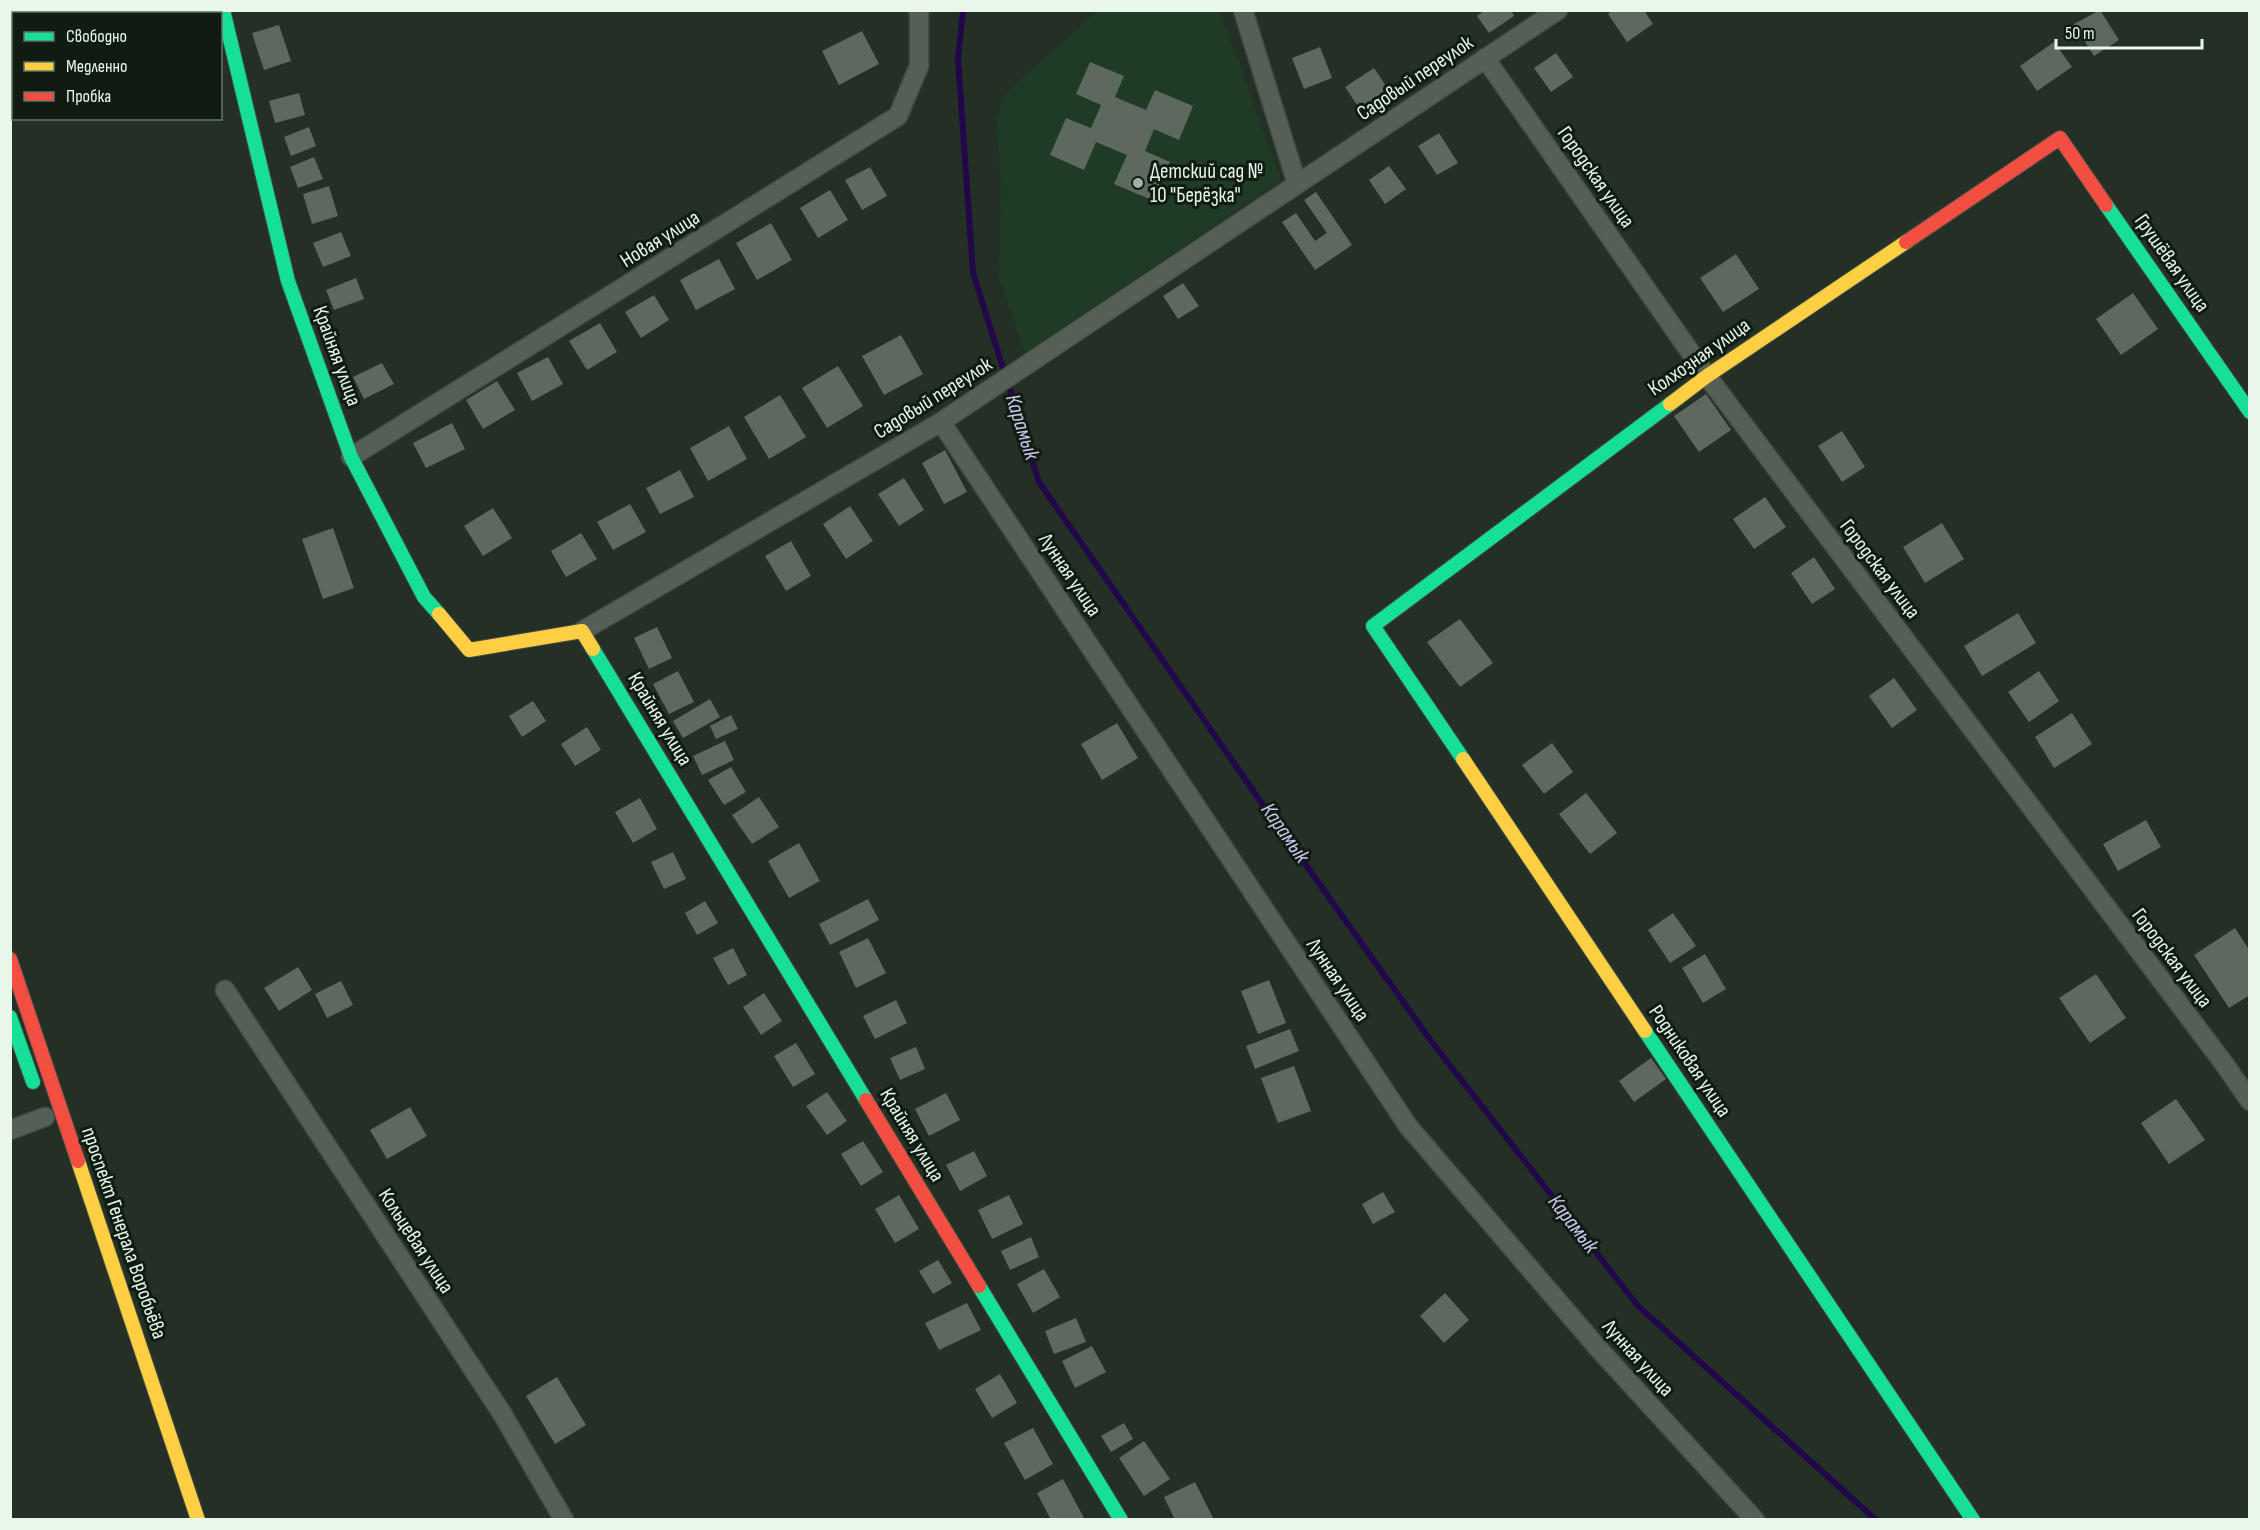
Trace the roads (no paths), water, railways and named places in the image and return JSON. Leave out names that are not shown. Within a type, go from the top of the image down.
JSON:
[{"type":"street","name":"Крайняя улица","points":[[224,10],[288,281],[351,457],[424,597],[469,650],[582,631],[1120,1520]]},
{"type":"street","name":"Новая улица","points":[[351,457],[898,116],[919,66],[918,10]]},
{"type":"street","points":[[1243,10],[1297,184]]},
{"type":"street","name":"Садовый переулок","points":[[582,631],[941,422],[1558,10]]},
{"type":"street","name":"Городская улица","points":[[1485,58],[1707,376],[2250,1101]]},
{"type":"street","name":"Колхозная улица","points":[[1373,626],[1707,376],[2060,138]]},
{"type":"street","name":"Грушёвая улица","points":[[2060,138],[2250,412]]},
{"type":"street","name":"Лунная улица","points":[[941,422],[1408,1126],[1597,1347],[1755,1520]]},
{"type":"street","name":"Родниковая улица","points":[[1373,626],[1973,1520]]},
{"type":"street","name":"проспект Генерала Воробьёва","points":[[10,959],[198,1520]]},
{"type":"street","name":"Кольцевая улица","points":[[225,990],[503,1415],[564,1520]]},
{"type":"street","points":[[10,1017],[43,1111],[10,1130]]},
{"type":"street","points":[[137,1381],[185,1520]]},
{"type":"waterway","name":"Карамык","points":[[963,10],[958,59],[973,273],[1039,482],[1254,792],[1431,1041],[1638,1306],[1876,1520]]},
{"type":"place","name":"Детский сад № 10 \"Берёзка\"","points":[[1138,183]]}]
